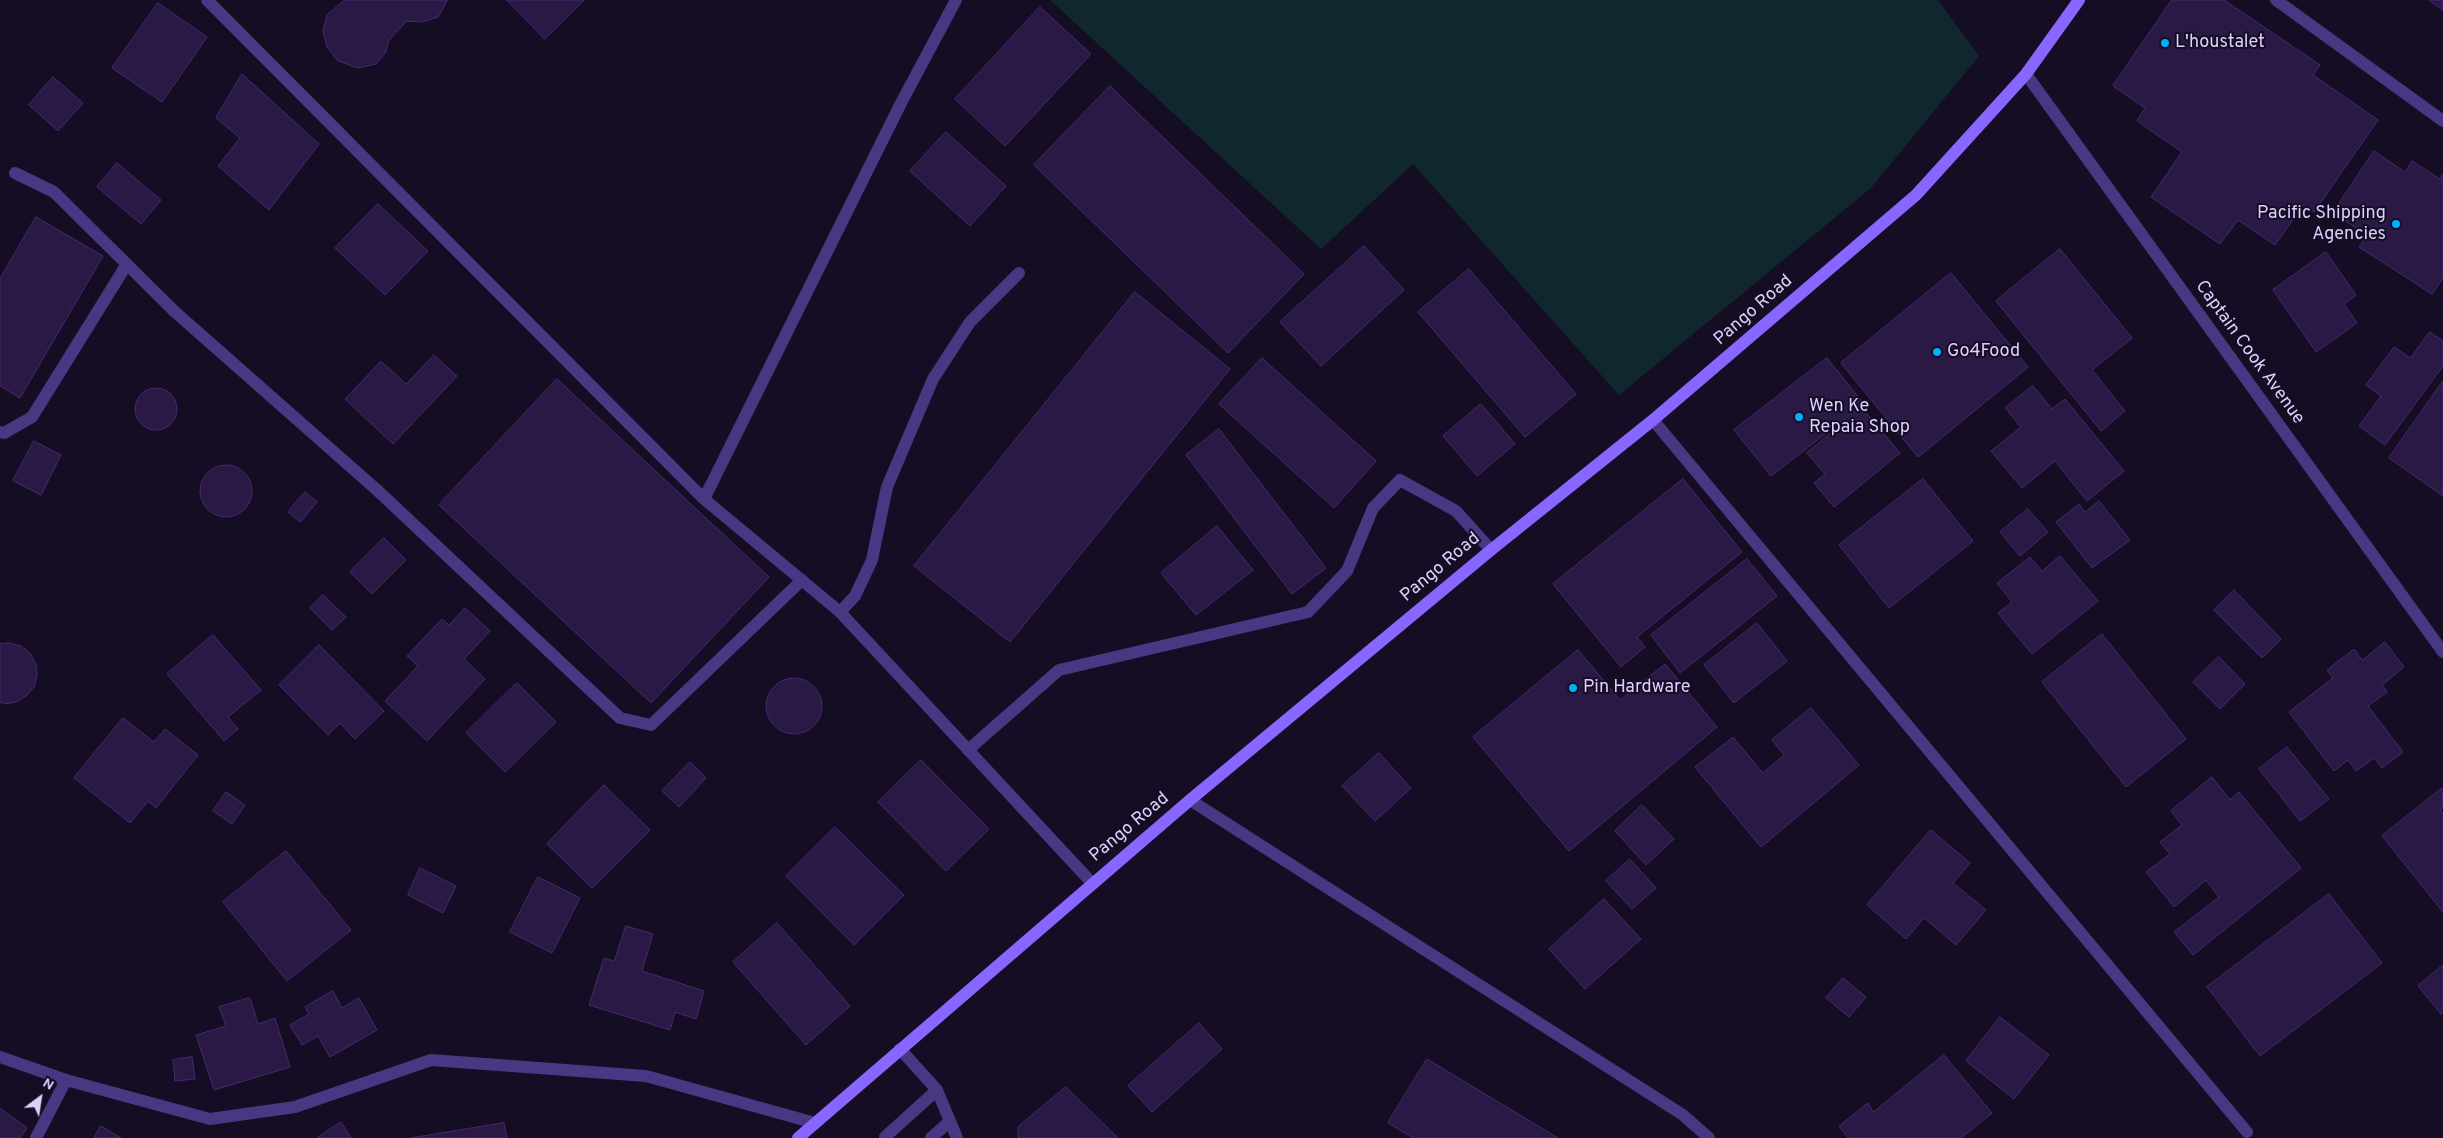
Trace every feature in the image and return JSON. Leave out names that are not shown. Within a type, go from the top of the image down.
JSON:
[{"type":"street","points":[[207,0],[704,499],[840,612],[1092,883]]},
{"type":"street","points":[[704,499],[900,105],[956,0]]},
{"type":"street","name":"Pango Road","points":[[798,1138],[1190,800],[1491,550],[1653,420],[1916,195],[2026,74],[2079,0]]},
{"type":"street","points":[[2276,0],[2443,121]]},
{"type":"street","name":"Captain Cook Avenue","points":[[2026,74],[2443,652]]},
{"type":"street","points":[[15,173],[54,192],[174,311],[377,490],[620,718],[650,726],[802,580]]},
{"type":"street","points":[[0,432],[4,433],[32,417],[127,264]]},
{"type":"street","points":[[840,612],[855,596],[872,560],[887,487],[933,379],[970,322],[1019,273]]},
{"type":"street","points":[[1653,420],[2247,1132]]},
{"type":"street","points":[[968,750],[1059,670],[1308,612],[1346,570],[1373,508],[1400,480],[1456,511],[1491,550]]},
{"type":"street","points":[[1190,800],[1683,1115],[1709,1138]]},
{"type":"street","points":[[900,1050],[937,1090],[957,1138]]},
{"type":"street","points":[[0,1057],[66,1080],[210,1119],[295,1107],[430,1060],[646,1076],[814,1123]]},
{"type":"street","points":[[36,1138],[66,1080]]},
{"type":"street","points":[[885,1137],[937,1090]]},
{"type":"street","points":[[931,1138],[950,1121]]},
{"type":"green space","points":[[1050,0],[1938,0],[1979,56],[1871,188],[1619,395],[1413,164],[1321,249]]},
{"type":"building","points":[[345,0],[447,1],[438,17],[422,22],[407,21],[389,40],[386,52],[376,64],[358,68],[338,61],[327,47],[323,31],[327,15]]},
{"type":"building","points":[[507,0],[584,0],[545,39]]},
{"type":"building","points":[[2172,0],[2224,0],[2320,65],[2313,75],[2378,120],[2314,212],[2303,205],[2275,245],[2238,220],[2220,244],[2151,197],[2182,152],[2137,121],[2145,108],[2113,86]]},
{"type":"building","points":[[2429,0],[2443,0],[2443,10]]},
{"type":"building","points":[[158,3],[207,37],[162,102],[112,68]]},
{"type":"building","points":[[1040,7],[1091,54],[1005,146],[955,99]]},
{"type":"building","points":[[242,74],[319,144],[269,210],[218,166],[240,138],[216,118]]},
{"type":"building","points":[[53,77],[83,103],[58,131],[29,105]]},
{"type":"building","points":[[1110,86],[1304,274],[1228,353],[1034,165]]},
{"type":"building","points":[[946,132],[1006,186],[970,226],[910,171]]},
{"type":"building","name":"Pacific Shipping Agencies","points":[[2374,151],[2405,172],[2412,161],[2440,179],[2443,174],[2443,278],[2432,294],[2359,247],[2367,235],[2333,213]]},
{"type":"building","points":[[117,163],[161,200],[141,224],[97,187]]},
{"type":"building","points":[[378,204],[428,251],[385,295],[335,248]]},
{"type":"building","points":[[36,217],[103,256],[20,398],[0,386],[0,279]]},
{"type":"building","points":[[1364,246],[1404,290],[1321,366],[1280,322]]},
{"type":"building","points":[[2060,249],[2132,338],[2092,370],[2125,411],[2101,431],[1996,301]]},
{"type":"building","points":[[2326,252],[2356,295],[2344,304],[2357,323],[2316,352],[2273,290]]},
{"type":"building","points":[[1469,269],[1576,394],[1525,437],[1418,312]]},
{"type":"building","points":[[1951,273],[2028,367],[1918,457],[1841,363]]},
{"type":"building","points":[[1135,292],[1230,369],[1010,642],[914,566]]},
{"type":"building","points":[[2430,332],[2443,341],[2443,366],[2385,445],[2359,426],[2381,396],[2366,385],[2394,347],[2410,358]]},
{"type":"building","points":[[434,355],[457,376],[393,444],[345,399],[381,361],[406,384]]},
{"type":"building","points":[[1262,358],[1376,461],[1334,508],[1219,404]]},
{"type":"building","name":"Wen Ke Repaia Shop","points":[[1827,358],[1864,404],[1771,476],[1734,430]]},
{"type":"building","points":[[557,379],[769,577],[651,703],[439,505]]},
{"type":"building","points":[[2443,381],[2443,496],[2389,458]]},
{"type":"building","points":[[2033,386],[2052,409],[2065,399],[2124,471],[2087,501],[2055,461],[2022,488],[1991,451],[2021,427],[2005,408]]},
{"type":"building","points":[[156,388],[171,394],[177,409],[171,424],[156,430],[141,424],[135,409],[141,394]]},
{"type":"building","points":[[1481,404],[1515,444],[1477,476],[1443,436]]},
{"type":"building","points":[[1862,408],[1900,453],[1834,507],[1814,483],[1825,474],[1807,453]]},
{"type":"building","points":[[1219,429],[1326,568],[1292,594],[1186,455]]},
{"type":"building","points":[[34,441],[61,455],[41,495],[13,481]]},
{"type":"building","points":[[226,465],[240,469],[248,477],[252,491],[248,505],[240,513],[226,517],[212,513],[204,505],[200,491],[204,477],[212,469]]},
{"type":"building","points":[[1683,479],[1742,552],[1637,637],[1645,647],[1621,667],[1553,584]]},
{"type":"building","points":[[1923,479],[1973,541],[1889,608],[1839,545]]},
{"type":"building","points":[[305,492],[317,502],[300,522],[288,512]]},
{"type":"building","points":[[2099,501],[2130,540],[2092,568],[2056,522],[2079,504],[2085,512]]},
{"type":"building","points":[[2028,509],[2048,532],[2020,556],[2000,532]]},
{"type":"building","points":[[1217,526],[1253,570],[1196,615],[1161,573]]},
{"type":"building","points":[[384,538],[406,560],[372,594],[350,572]]},
{"type":"building","points":[[2060,556],[2098,601],[2032,654],[1998,613],[2012,602],[1997,583],[2030,557],[2042,571]]},
{"type":"building","points":[[1747,559],[1777,596],[1680,673],[1651,635]]},
{"type":"building","points":[[2234,590],[2281,639],[2262,658],[2214,610]]},
{"type":"building","points":[[323,595],[346,617],[332,630],[310,608]]},
{"type":"building","points":[[465,608],[490,631],[464,659],[485,679],[427,741],[385,701],[418,666],[407,656],[442,619],[449,625]]},
{"type":"building","points":[[1757,623],[1787,661],[1734,703],[1704,665]]},
{"type":"building","points":[[2102,634],[2186,739],[2126,787],[2042,682]]},
{"type":"building","points":[[213,635],[261,690],[228,717],[238,729],[224,741],[167,674]]},
{"type":"building","points":[[2385,642],[2404,667],[2382,685],[2387,692],[2368,706],[2403,752],[2382,768],[2374,758],[2356,771],[2348,760],[2334,771],[2289,712],[2333,678],[2327,670],[2354,649],[2362,660]]},
{"type":"building","points":[[9,643],[21,646],[30,653],[36,664],[37,675],[34,687],[26,696],[16,702],[4,704],[0,702],[0,644]]},
{"type":"building","points":[[319,645],[384,711],[355,739],[340,723],[328,735],[279,685]]},
{"type":"building","points":[[1578,650],[1620,700],[1665,664],[1717,727],[1569,851],[1473,737]]},
{"type":"building","points":[[2219,657],[2245,684],[2220,709],[2193,682]]},
{"type":"building","points":[[794,678],[805,680],[814,686],[820,695],[822,706],[820,717],[814,726],[805,732],[794,734],[783,732],[774,726],[768,717],[766,706],[768,695],[774,686],[783,680]]},
{"type":"building","points":[[517,683],[556,722],[505,772],[466,733]]},
{"type":"building","points":[[1811,708],[1859,765],[1761,847],[1695,767],[1733,737],[1763,773],[1784,755],[1772,740]]},
{"type":"building","points":[[123,718],[154,742],[165,729],[198,755],[156,808],[148,801],[130,823],[74,778]]},
{"type":"building","points":[[2287,747],[2329,799],[2300,821],[2259,769]]},
{"type":"building","points":[[1379,753],[1411,788],[1375,821],[1342,786]]},
{"type":"building","points":[[921,760],[989,829],[946,871],[878,802]]},
{"type":"building","points":[[690,762],[706,778],[679,807],[662,791]]},
{"type":"building","points":[[2212,777],[2230,800],[2239,792],[2301,868],[2193,955],[2174,932],[2219,897],[2206,880],[2174,907],[2146,872],[2170,854],[2160,842],[2182,825],[2171,811]]},
{"type":"building","points":[[604,785],[650,830],[592,888],[547,844]]},
{"type":"building","points":[[2442,788],[2443,808],[2440,810],[2443,814],[2443,912],[2382,836]]},
{"type":"building","points":[[226,792],[245,805],[232,824],[213,811]]},
{"type":"building","points":[[1642,805],[1674,839],[1646,865],[1615,831]]},
{"type":"building","points":[[835,827],[904,895],[854,945],[786,876]]},
{"type":"building","points":[[1931,830],[1970,863],[1953,883],[1986,910],[1956,945],[1924,918],[1906,939],[1867,905]]},
{"type":"building","points":[[286,851],[351,930],[287,981],[223,902]]},
{"type":"building","points":[[1630,859],[1656,888],[1632,909],[1606,881]]},
{"type":"building","points":[[420,868],[456,886],[443,913],[408,895]]},
{"type":"building","points":[[538,877],[580,898],[552,953],[510,932]]},
{"type":"building","points":[[2329,894],[2382,963],[2260,1056],[2207,987]]},
{"type":"building","points":[[1604,899],[1641,939],[1585,989],[1549,949]]},
{"type":"building","points":[[777,923],[850,1006],[806,1045],[733,962]]},
{"type":"building","points":[[626,926],[653,934],[642,971],[704,991],[696,1019],[675,1012],[670,1030],[589,1005],[604,958],[614,961]]},
{"type":"building","points":[[2443,965],[2443,1012],[2441,1014],[2418,986]]},
{"type":"building","points":[[1843,978],[1866,997],[1849,1017],[1826,998]]},
{"type":"building","points":[[333,991],[342,1008],[359,998],[377,1030],[330,1057],[318,1036],[302,1045],[290,1025],[309,1014],[305,1007]]},
{"type":"building","points":[[250,998],[258,1024],[275,1018],[290,1067],[214,1090],[196,1035],[226,1026],[219,1007]]},
{"type":"building","points":[[2000,1017],[2049,1055],[2014,1099],[1966,1061]]},
{"type":"building","points":[[1199,1023],[1222,1049],[1152,1112],[1128,1086]]},
{"type":"building","points":[[1944,1055],[1992,1113],[1961,1138],[1848,1138],[1839,1126],[1868,1103],[1873,1112]]},
{"type":"building","points":[[192,1057],[195,1079],[175,1081],[173,1060]]},
{"type":"building","points":[[1427,1059],[1558,1138],[1413,1138],[1388,1123]]},
{"type":"building","points":[[1066,1087],[1118,1138],[1018,1138],[1018,1127]]},
{"type":"building","points":[[0,1108],[27,1128],[20,1138],[0,1138]]},
{"type":"building","points":[[341,1122],[351,1138],[317,1138]]},
{"type":"building","points":[[504,1123],[507,1138],[411,1138]]},
{"type":"building","points":[[101,1126],[121,1138],[94,1138]]},
{"type":"place","name":"L'houstalet","points":[[2165,43]]},
{"type":"place","name":"Pacific Shipping Agencies","points":[[2396,224]]},
{"type":"place","name":"Go4Food","points":[[1937,352]]},
{"type":"place","name":"Wen Ke Repaia Shop","points":[[1799,417]]},
{"type":"place","name":"Pin Hardware","points":[[1573,688]]}]
